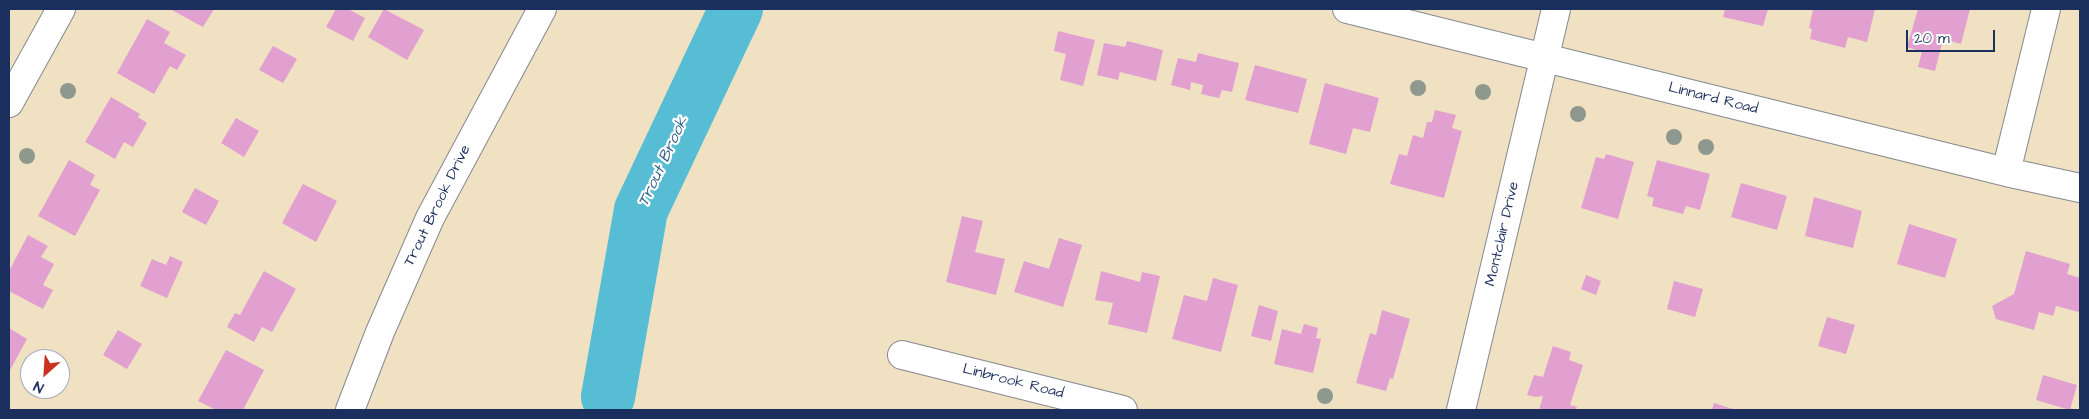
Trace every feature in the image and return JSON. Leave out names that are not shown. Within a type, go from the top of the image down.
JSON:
[{"type":"street","points":[[9,103],[61,9]]},
{"type":"street","name":"Trout Brook Drive","points":[[350,410],[380,332],[430,218],[542,9]]},
{"type":"street","name":"Linnard Road","points":[[1347,9],[2006,172],[2080,188]]},
{"type":"street","name":"Montclair Drive","points":[[1461,410],[1556,9]]},
{"type":"street","points":[[2006,172],[2046,9]]},
{"type":"street","name":"Linbrook Road","points":[[902,355],[1123,410]]},
{"type":"building","points":[[170,9],[214,9],[203,27]]},
{"type":"building","points":[[336,9],[348,9],[365,18],[353,41],[326,27]]},
{"type":"building","points":[[384,9],[424,30],[407,60],[368,37]]},
{"type":"building","points":[[1725,9],[1768,9],[1763,26],[1723,17]]},
{"type":"building","points":[[1813,9],[1875,9],[1867,42],[1848,37],[1845,48],[1810,39],[1812,29],[1809,28]]},
{"type":"building","points":[[1918,9],[1970,9],[1961,44],[1943,39],[1935,71],[1918,67],[1922,52],[1907,47]]},
{"type":"building","points":[[147,19],[170,32],[164,43],[186,55],[177,70],[170,66],[154,94],[117,73]]},
{"type":"building","points":[[1058,31],[1095,40],[1083,86],[1060,80],[1066,54],[1054,51]]},
{"type":"building","points":[[1127,41],[1163,50],[1156,81],[1120,72],[1118,80],[1097,75],[1104,43],[1125,47]]},
{"type":"building","points":[[273,46],[297,59],[283,83],[259,70]]},
{"type":"building","points":[[1198,53],[1239,63],[1232,92],[1222,90],[1219,98],[1201,94],[1203,85],[1191,82],[1190,90],[1171,85],[1178,58],[1196,62]]},
{"type":"building","points":[[1255,65],[1307,79],[1298,113],[1245,100]]},
{"type":"building","points":[[1325,83],[1379,98],[1370,132],[1353,128],[1346,154],[1309,144]]},
{"type":"building","points":[[111,97],[140,114],[138,117],[147,123],[133,147],[124,142],[115,159],[85,142]]},
{"type":"building","points":[[1435,110],[1456,115],[1452,128],[1462,131],[1444,198],[1390,184],[1399,154],[1407,156],[1413,135],[1423,138],[1427,122],[1432,122]]},
{"type":"building","points":[[236,118],[259,131],[244,157],[221,143]]},
{"type":"building","points":[[1606,154],[1634,162],[1618,219],[1581,208],[1596,157],[1604,159]]},
{"type":"building","points":[[69,160],[95,175],[90,185],[100,190],[75,236],[38,216]]},
{"type":"building","points":[[1657,160],[1710,174],[1700,210],[1686,206],[1683,214],[1652,206],[1654,198],[1647,196]]},
{"type":"building","points":[[1741,183],[1787,196],[1777,230],[1731,217]]},
{"type":"building","points":[[303,184],[337,201],[316,242],[282,223]]},
{"type":"building","points":[[195,188],[219,201],[206,225],[182,212]]},
{"type":"building","points":[[1814,197],[1862,211],[1853,248],[1805,236]]},
{"type":"building","points":[[962,216],[983,221],[975,252],[1005,259],[996,295],[946,282]]},
{"type":"building","points":[[1909,224],[1957,239],[1945,278],[1897,264]]},
{"type":"building","points":[[28,235],[48,246],[41,257],[54,264],[43,285],[53,290],[43,309],[9,291],[9,271]]},
{"type":"building","points":[[1059,238],[1082,245],[1063,307],[1014,292],[1024,261],[1049,269]]},
{"type":"building","points":[[2026,251],[2070,264],[2067,274],[2080,278],[2079,312],[2056,306],[2053,316],[2039,312],[2034,330],[1996,319],[1992,306],[2014,294]]},
{"type":"building","points":[[170,256],[183,262],[167,298],[140,286],[152,259],[166,265]]},
{"type":"building","points":[[264,271],[296,289],[272,332],[262,327],[254,342],[227,327],[235,313],[240,315]]},
{"type":"building","points":[[1101,271],[1140,282],[1142,272],[1160,276],[1147,333],[1108,324],[1113,303],[1095,300]]},
{"type":"building","points":[[1586,275],[1601,281],[1596,295],[1581,289]]},
{"type":"building","points":[[1213,278],[1238,285],[1221,352],[1172,339],[1184,295],[1207,301]]},
{"type":"building","points":[[1674,281],[1703,289],[1695,317],[1667,309]]},
{"type":"building","points":[[1259,305],[1278,311],[1271,341],[1251,336]]},
{"type":"building","points":[[1382,310],[1410,319],[1393,379],[1390,378],[1386,391],[1356,383],[1370,333],[1376,335]]},
{"type":"building","points":[[1827,317],[1855,325],[1846,354],[1818,346]]},
{"type":"building","points":[[1304,324],[1318,328],[1316,338],[1321,339],[1313,373],[1274,364],[1282,329],[1301,334]]},
{"type":"building","points":[[9,328],[27,339],[9,372]]},
{"type":"building","points":[[118,330],[142,344],[127,369],[103,355]]},
{"type":"building","points":[[1553,346],[1571,352],[1569,360],[1583,365],[1570,405],[1577,407],[1576,410],[1539,410],[1543,396],[1527,395],[1534,375],[1543,377]]},
{"type":"building","points":[[226,350],[264,370],[243,410],[216,410],[198,401]]},
{"type":"building","points":[[2043,375],[2077,385],[2070,410],[2036,400]]},
{"type":"building","points":[[1714,403],[1736,410],[1712,410]]},
{"type":"waterway","name":"Trout Brook","points":[[608,397],[641,210],[736,9]]},
{"type":"waterway","name":"Trout Brook","points":[[608,397],[617,410]]},
{"type":"waterway","points":[[605,410],[608,397]]}]
